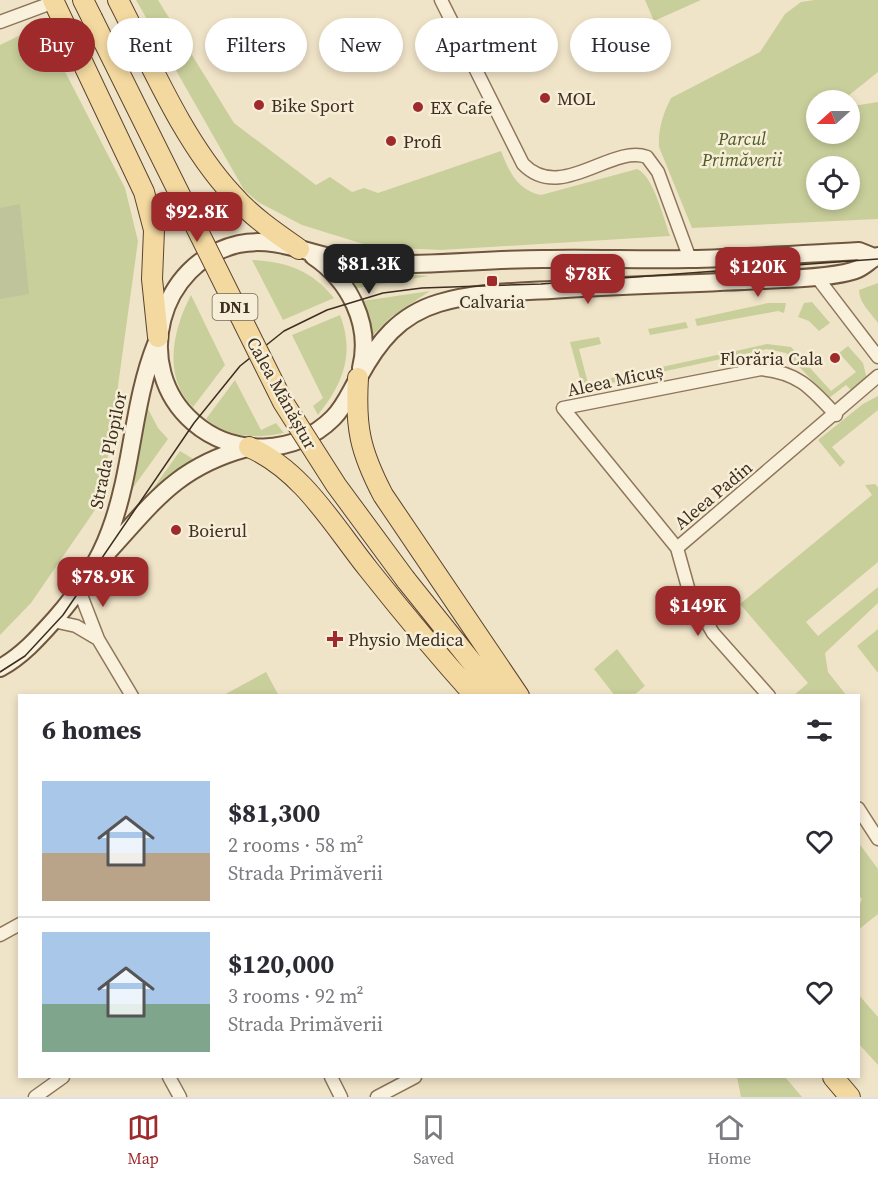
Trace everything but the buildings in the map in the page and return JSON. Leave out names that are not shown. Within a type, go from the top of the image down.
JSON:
[{"type":"main road","points":[[118,0],[166,92],[218,178],[247,209],[299,249],[323,263],[350,294],[363,331],[364,346],[358,378],[356,420],[365,458],[383,495],[518,694]]},
{"type":"main road","points":[[53,1],[144,192],[154,230],[152,279],[159,359],[164,381],[174,400],[188,417],[214,437],[249,447],[268,456],[300,483],[423,637],[473,694]]},
{"type":"main road","name":"Calea Mănăștur","points":[[88,9],[283,402],[336,485],[405,580],[497,694]]},
{"type":"main road","points":[[158,337],[165,306],[182,278],[206,257],[228,247],[252,242],[284,244],[358,262],[390,264],[438,265],[540,259],[690,259],[859,251],[876,256]]},
{"type":"main road","points":[[249,447],[286,445],[310,435],[336,414],[347,401],[378,344],[397,324],[424,308],[460,297],[630,285],[816,276],[859,269],[876,256]]},
{"type":"main road","name":"Strada Plopilor","points":[[93,568],[117,512],[141,388],[158,337]]},
{"type":"main road","name":"Strada Plopilor","points":[[0,668],[26,649],[53,621],[79,590],[93,568],[157,495],[223,454],[249,447]]},
{"type":"main road","points":[[834,1078],[850,1097]]},
{"type":"street","points":[[441,0],[518,155],[530,171],[543,177],[567,176],[627,157],[647,157],[658,172],[690,259]]},
{"type":"street","points":[[0,22],[53,1]]},
{"type":"street","points":[[816,276],[878,357]]},
{"type":"street","name":"Aleea Micuș","points":[[677,548],[563,408],[761,369],[784,371],[805,382],[836,415]]},
{"type":"street","name":"Aleea Padin","points":[[767,694],[713,633],[689,591],[677,548],[836,415],[878,376]]},
{"type":"street","points":[[79,590],[98,639],[131,694]]},
{"type":"street","points":[[53,621],[76,626],[98,639]]},
{"type":"street","points":[[860,811],[878,839]]},
{"type":"street","points":[[0,935],[18,925]]},
{"type":"street","points":[[34,1097],[62,1078]]},
{"type":"street","points":[[170,1078],[180,1097]]},
{"type":"street","points":[[332,1078],[341,1097]]},
{"type":"street","points":[[377,1097],[413,1078]]},
{"type":"green space","points":[[136,0],[158,0],[169,18],[146,18]]},
{"type":"green space","points":[[645,0],[701,0],[661,18],[653,18]]},
{"type":"green space","name":"Parcul Primăverii","points":[[814,0],[878,0],[878,72],[856,90],[806,90],[806,144],[860,144],[860,105],[878,102],[878,219],[692,228],[659,147],[659,134],[671,98],[760,52],[785,14],[801,2]]},
{"type":"green space","points":[[18,36],[18,72],[65,72],[125,188],[138,241],[109,451],[97,507],[31,603],[0,635],[0,45]]},
{"type":"green space","points":[[193,57],[234,123],[316,185],[330,177],[352,192],[364,188],[378,193],[501,151],[515,179],[526,189],[541,195],[637,169],[643,173],[653,188],[670,236],[441,250],[373,247],[302,225],[258,202],[244,190],[177,72],[193,72]]},
{"type":"green space","points":[[20,204],[29,294],[0,299],[0,208]]},
{"type":"green space","points":[[252,260],[298,269],[325,288],[334,298],[283,320]]},
{"type":"green space","points":[[344,267],[429,276],[352,289]]},
{"type":"green space","points":[[878,283],[878,323],[863,304],[859,290]]},
{"type":"green space","points":[[430,291],[391,317],[373,335],[362,301]]},
{"type":"green space","points":[[191,295],[225,365],[193,407],[183,395],[174,367],[179,323]]},
{"type":"green space","points":[[812,302],[830,323],[819,331],[809,321],[798,317],[804,303]]},
{"type":"green space","points":[[768,303],[786,303],[784,313],[778,311],[697,326],[695,319]]},
{"type":"green space","points":[[340,315],[346,343],[344,368],[334,392],[318,415],[313,406],[323,398],[292,335]]},
{"type":"green space","points":[[686,322],[688,328],[650,335],[648,329]]},
{"type":"green space","points":[[599,337],[601,344],[579,349],[588,383],[767,344],[791,347],[831,391],[856,372],[839,353],[848,346],[863,363],[867,379],[853,392],[846,385],[829,398],[786,353],[767,349],[583,389],[570,342]]},
{"type":"green space","points":[[235,380],[261,430],[276,423],[284,433],[263,436],[243,435],[224,430],[206,419]]},
{"type":"green space","points":[[878,396],[878,410],[832,447],[845,462],[840,467],[818,440],[863,404]]},
{"type":"green space","points":[[145,403],[158,428],[168,439],[130,492]]},
{"type":"green space","points":[[180,451],[200,463],[149,494]]},
{"type":"green space","points":[[875,484],[878,487],[878,562],[806,622],[818,636],[878,587],[878,603],[825,653],[828,672],[845,694],[795,694],[808,683],[740,604],[872,495],[865,485]]},
{"type":"green space","points":[[878,629],[878,673],[857,646]]},
{"type":"green space","points":[[617,649],[645,686],[635,694],[613,694],[594,669]]},
{"type":"green space","points":[[266,672],[278,694],[226,694]]},
{"type":"green space","points":[[860,845],[878,869],[878,914],[860,928],[862,899],[860,896]]},
{"type":"green space","points":[[860,996],[878,1017],[878,1065],[860,1045]]},
{"type":"green space","points":[[737,1078],[786,1078],[802,1097],[741,1097]]},
{"type":"tram line","points":[[0,672],[25,656],[63,615],[194,423],[240,366],[284,331],[327,310],[383,293],[422,288],[541,284],[878,259]]},
{"type":"place","name":"MOL","points":[[545,98]]},
{"type":"place","name":"Bike Sport","points":[[259,105]]},
{"type":"place","name":"EX Cafe","points":[[418,107]]},
{"type":"place","name":"Profi","points":[[391,141]]},
{"type":"place","name":"Calvaria","points":[[492,281]]},
{"type":"place","name":"Florăria Cala","points":[[835,358]]},
{"type":"place","name":"Boierul","points":[[176,530]]},
{"type":"place","name":"Physio Medica","points":[[335,639]]}]
